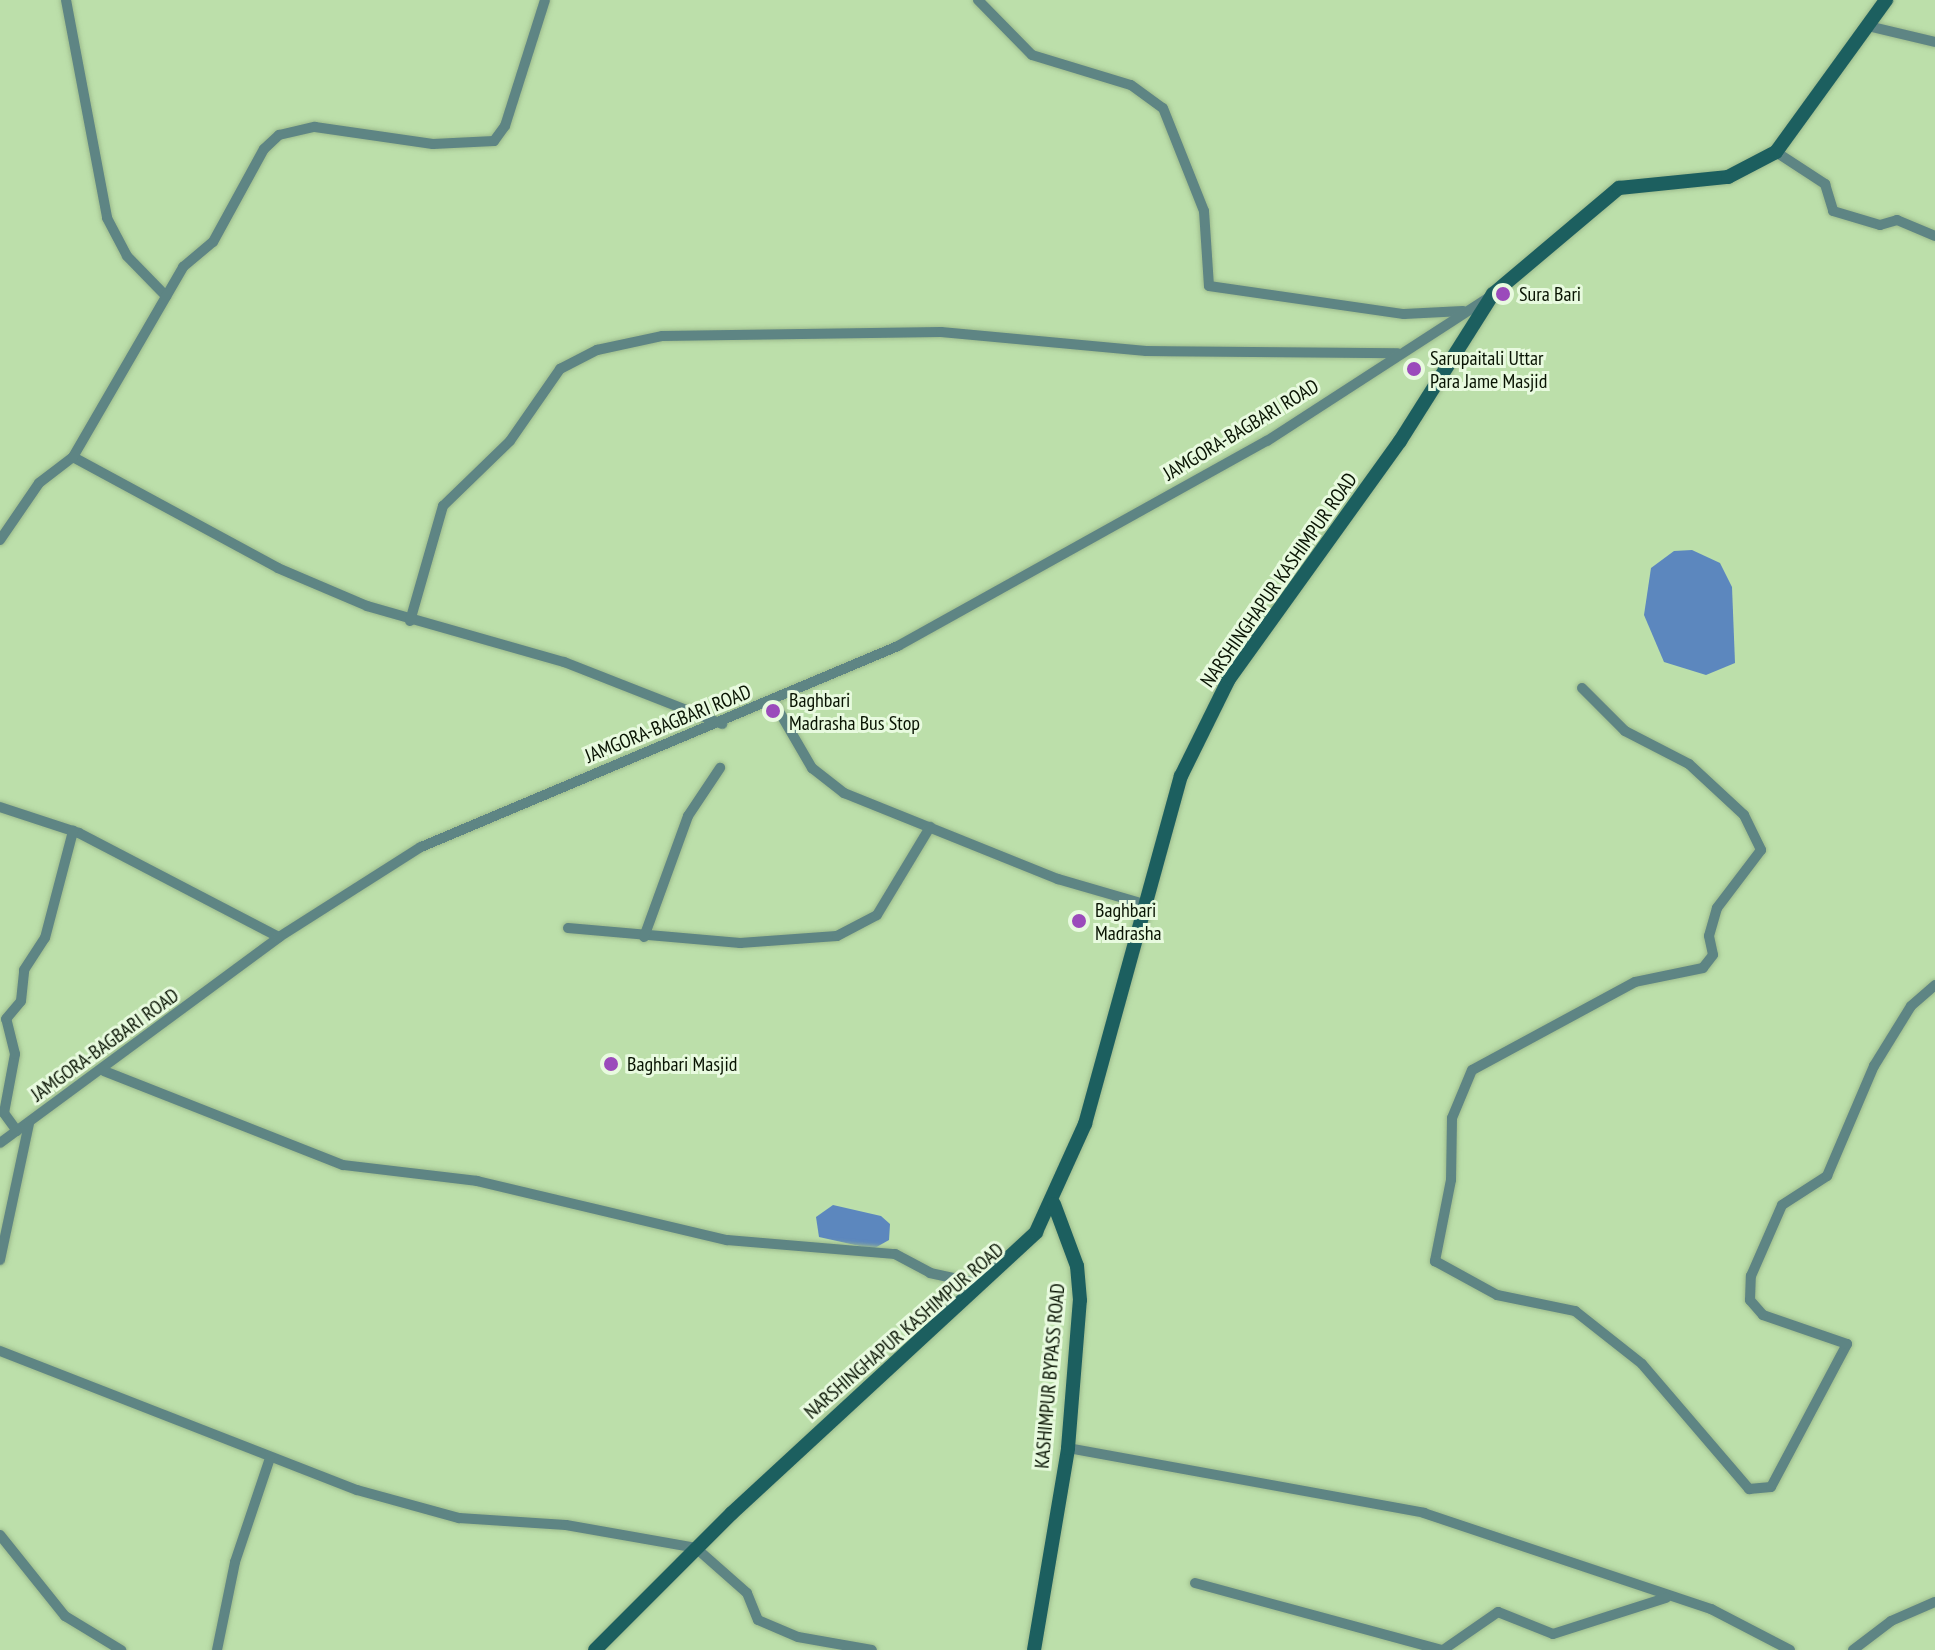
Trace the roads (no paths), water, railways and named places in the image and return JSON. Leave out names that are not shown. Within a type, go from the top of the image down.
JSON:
[{"type":"main road","name":"NARSHINGHAPUR KASHIMPUR ROAD","points":[[595,1650],[696,1548],[1022,1253],[1054,1204],[1103,1063],[1181,776],[1229,679],[1400,441],[1493,294],[1619,188],[1658,181],[1728,177],[1776,152],[1886,0]]},
{"type":"main road","name":"KASHIMPUR BYPASS ROAD","points":[[1034,1650],[1068,1448],[1080,1289],[1054,1204]]},
{"type":"street","points":[[66,0],[107,218],[127,256],[166,296]]},
{"type":"street","points":[[0,540],[39,483],[73,457],[166,296],[193,254],[213,242],[279,135],[352,128],[433,144],[494,141],[545,0]]},
{"type":"street","points":[[978,0],[1032,55],[1131,85],[1163,108],[1204,211],[1209,286],[1404,314],[1465,310]]},
{"type":"street","points":[[1868,26],[1935,42]]},
{"type":"street","points":[[1776,152],[1825,184],[1833,211],[1880,225],[1897,220],[1935,236]]},
{"type":"street","name":"JAMGORA-BAGBARI ROAD","points":[[0,1143],[104,1071],[279,937],[421,847],[722,724],[898,646],[1267,441],[1493,294]]},
{"type":"street","points":[[410,621],[443,506],[510,441],[560,369],[597,350],[662,336],[814,331],[941,332],[1146,351],[1401,353]]},
{"type":"street","points":[[73,457],[278,568],[410,621],[564,662],[722,724]]},
{"type":"street","points":[[1582,688],[1625,731],[1689,764],[1744,815],[1761,850],[1717,908],[1709,936],[1713,955],[1703,968],[1635,982],[1472,1070],[1452,1118],[1451,1180],[1435,1261],[1497,1295],[1579,1313],[1642,1364],[1749,1489],[1771,1487],[1847,1344],[1763,1315],[1750,1300],[1751,1276],[1782,1205],[1827,1176],[1874,1066],[1911,1006],[1935,985]]},
{"type":"street","points":[[773,701],[827,783],[1058,879],[1144,904]]},
{"type":"street","points":[[644,937],[688,816],[720,768]]},
{"type":"street","points":[[0,807],[73,831],[279,937]]},
{"type":"street","points":[[568,928],[740,943],[854,931],[877,915],[930,827]]},
{"type":"street","points":[[17,1131],[4,1113],[15,1054],[6,1019],[40,952],[73,831]]},
{"type":"street","points":[[104,1071],[343,1165],[477,1181],[727,1240],[895,1254],[930,1273],[985,1285]]},
{"type":"street","points":[[0,1260],[29,1123]]},
{"type":"street","points":[[0,1351],[270,1458],[459,1518],[566,1525],[696,1548],[747,1593],[758,1620],[798,1637],[872,1650]]},
{"type":"street","points":[[1068,1448],[1411,1509],[1748,1624],[1790,1650]]},
{"type":"street","points":[[217,1650],[235,1562],[270,1458]]},
{"type":"street","points":[[0,1535],[65,1616],[121,1650]]},
{"type":"street","points":[[1195,1583],[1442,1650],[1498,1612],[1553,1634],[1670,1597]]},
{"type":"street","points":[[1853,1650],[1891,1621],[1935,1602]]},
{"type":"water","points":[[1692,550],[1720,563],[1732,587],[1735,663],[1706,675],[1664,662],[1644,615],[1651,568],[1674,551]]},
{"type":"water","points":[[833,1205],[881,1216],[890,1224],[889,1240],[873,1249],[819,1237],[816,1217]]},
{"type":"place","name":"Sura Bari","points":[[1503,294]]},
{"type":"place","name":"Sarupaitali Uttar Para Jame Masjid","points":[[1414,369]]},
{"type":"place","name":"Baghbari Madrasha Bus Stop","points":[[773,711]]},
{"type":"place","name":"Baghbari Madrasha","points":[[1079,921]]},
{"type":"place","name":"Baghbari Masjid","points":[[611,1064]]}]
